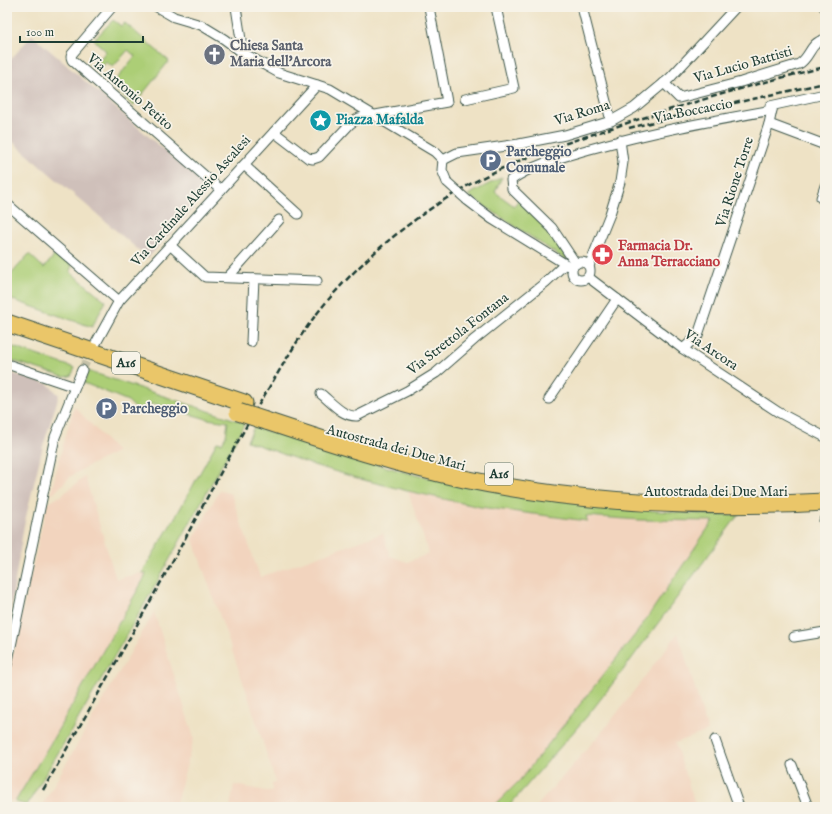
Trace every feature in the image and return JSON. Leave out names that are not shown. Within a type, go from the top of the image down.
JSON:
[{"type":"highway","name":"Autostrada dei Due Mari","points":[[7,323],[241,407]]},
{"type":"highway","name":"Autostrada dei Due Mari","points":[[7,335],[269,416],[378,457],[464,479],[598,500],[687,505],[730,500],[772,499],[825,502]]},
{"type":"highway","name":"Autostrada dei Due Mari","points":[[772,499],[825,490]]},
{"type":"street","name":"Via Antonio Petito","points":[[112,7],[70,57],[221,190]]},
{"type":"street","points":[[157,7],[174,17],[201,25],[243,53],[279,73],[330,89],[435,152],[443,160]]},
{"type":"street","points":[[236,7],[243,53]]},
{"type":"street","points":[[274,132],[308,158],[313,159],[319,157],[350,124],[358,118],[372,114],[447,102],[429,7]]},
{"type":"street","points":[[465,98],[514,88],[496,7]]},
{"type":"street","points":[[582,7],[611,121]]},
{"type":"street","name":"Via Roma","points":[[443,160],[457,153],[519,144],[565,135],[611,121],[634,108],[664,83],[736,7]]},
{"type":"street","name":"Via Lucio Battisti","points":[[664,83],[679,98],[741,82],[804,62],[813,46],[820,40],[825,39]]},
{"type":"street","name":"Via Cardinale Alessio Ascalesi","points":[[96,343],[119,301],[316,85]]},
{"type":"street","name":"Via Boccaccio","points":[[571,265],[552,228],[512,189],[511,180],[524,172],[563,157],[620,140],[772,110],[770,106],[825,94]]},
{"type":"street","name":"Via Rione Torre","points":[[683,349],[698,335],[769,124],[772,110]]},
{"type":"street","points":[[769,124],[825,146]]},
{"type":"street","points":[[588,277],[590,272],[589,266],[610,214],[620,182],[623,162],[620,140]]},
{"type":"street","name":"Via Arcora","points":[[443,160],[442,170],[447,182],[492,219],[571,265],[585,263],[589,266]]},
{"type":"street","points":[[244,165],[298,214]]},
{"type":"street","points":[[825,186],[821,198],[825,199]]},
{"type":"street","points":[[7,204],[119,301]]},
{"type":"street","points":[[228,277],[279,220]]},
{"type":"street","points":[[170,245],[205,277],[317,282]]},
{"type":"street","name":"Via Arcora","points":[[571,265],[573,274],[577,279],[583,280],[588,277],[683,349],[778,412],[825,437]]},
{"type":"street","name":"Via Strettola Fontana","points":[[321,394],[342,412],[347,415],[357,416],[407,391],[436,373],[475,339],[546,282],[571,265]]},
{"type":"street","points":[[251,342],[254,279]]},
{"type":"street","points":[[549,399],[617,299]]},
{"type":"street","points":[[7,364],[75,387]]},
{"type":"street","points":[[7,665],[55,437],[82,370]]},
{"type":"street","points":[[794,637],[825,632]]},
{"type":"street","points":[[715,740],[739,807]]},
{"type":"street","points":[[792,765],[808,807]]},
{"type":"shaded area","points":[[32,35],[210,190],[148,258],[7,137],[7,64]]},
{"type":"shaded area","points":[[7,372],[48,384],[59,395],[43,446],[24,525],[7,629]]},
{"type":"shaded area","points":[[74,406],[117,452],[71,476],[53,494],[51,493]]},
{"type":"shaded area","points":[[85,477],[116,579],[146,572],[145,577],[50,744],[15,802],[7,800],[7,679],[47,504],[62,495]]},
{"type":"shaded area","points":[[220,489],[231,494],[260,577],[383,533],[390,556],[407,562],[429,554],[408,491],[480,507],[587,521],[586,516],[595,518],[639,520],[713,521],[638,631],[520,780],[493,807],[230,807],[234,785],[272,792],[272,784],[276,783],[248,696],[193,540]]},
{"type":"shaded area","points":[[154,612],[194,738],[175,807],[41,807]]},
{"type":"shaded area","points":[[678,633],[708,731],[675,743],[696,807],[536,807],[608,725]]},
{"type":"green space","points":[[113,20],[121,26],[125,23],[169,61],[133,106],[112,85],[135,56],[128,50],[113,67],[106,62],[102,67],[97,63],[106,51],[94,40]]},
{"type":"green space","points":[[502,177],[495,192],[514,206],[519,199],[548,228],[567,258],[566,260],[468,195]]},
{"type":"green space","points":[[57,252],[72,265],[70,272],[106,301],[92,327],[7,298],[7,279],[29,254],[44,268]]},
{"type":"green space","points":[[7,345],[75,368],[71,376],[64,377],[7,359]]},
{"type":"green space","points":[[88,371],[245,423],[156,584],[27,805],[15,802],[50,744],[145,577],[146,573],[142,573],[217,442],[222,443],[226,436],[228,422],[207,419],[155,404],[147,405],[138,411],[128,401],[84,383]]},
{"type":"green space","points":[[254,427],[344,455],[419,476],[641,510],[720,515],[739,514],[589,714],[508,807],[493,807],[520,780],[638,631],[713,521],[639,520],[586,516],[587,521],[480,507],[364,480],[310,464],[247,441]]},
{"type":"tunnel","points":[[82,370],[92,349]]},
{"type":"railway","points":[[43,790],[96,698],[247,425],[283,365],[302,334],[323,306],[336,290],[365,261],[413,221],[430,209],[489,174],[511,164],[555,147],[649,116],[825,67]]},
{"type":"railway","points":[[629,128],[825,83]]},
{"type":"place","name":"Chiesa Santa Maria dell'Arcora","points":[[214,54]]},
{"type":"place","name":"Piazza Mafalda","points":[[320,120]]},
{"type":"place","name":"Parcheggio Comunale","points":[[491,160]]},
{"type":"place","name":"Farmacia Dr. Anna Terracciano","points":[[603,254]]},
{"type":"place","name":"Parcheggio","points":[[107,409]]}]
